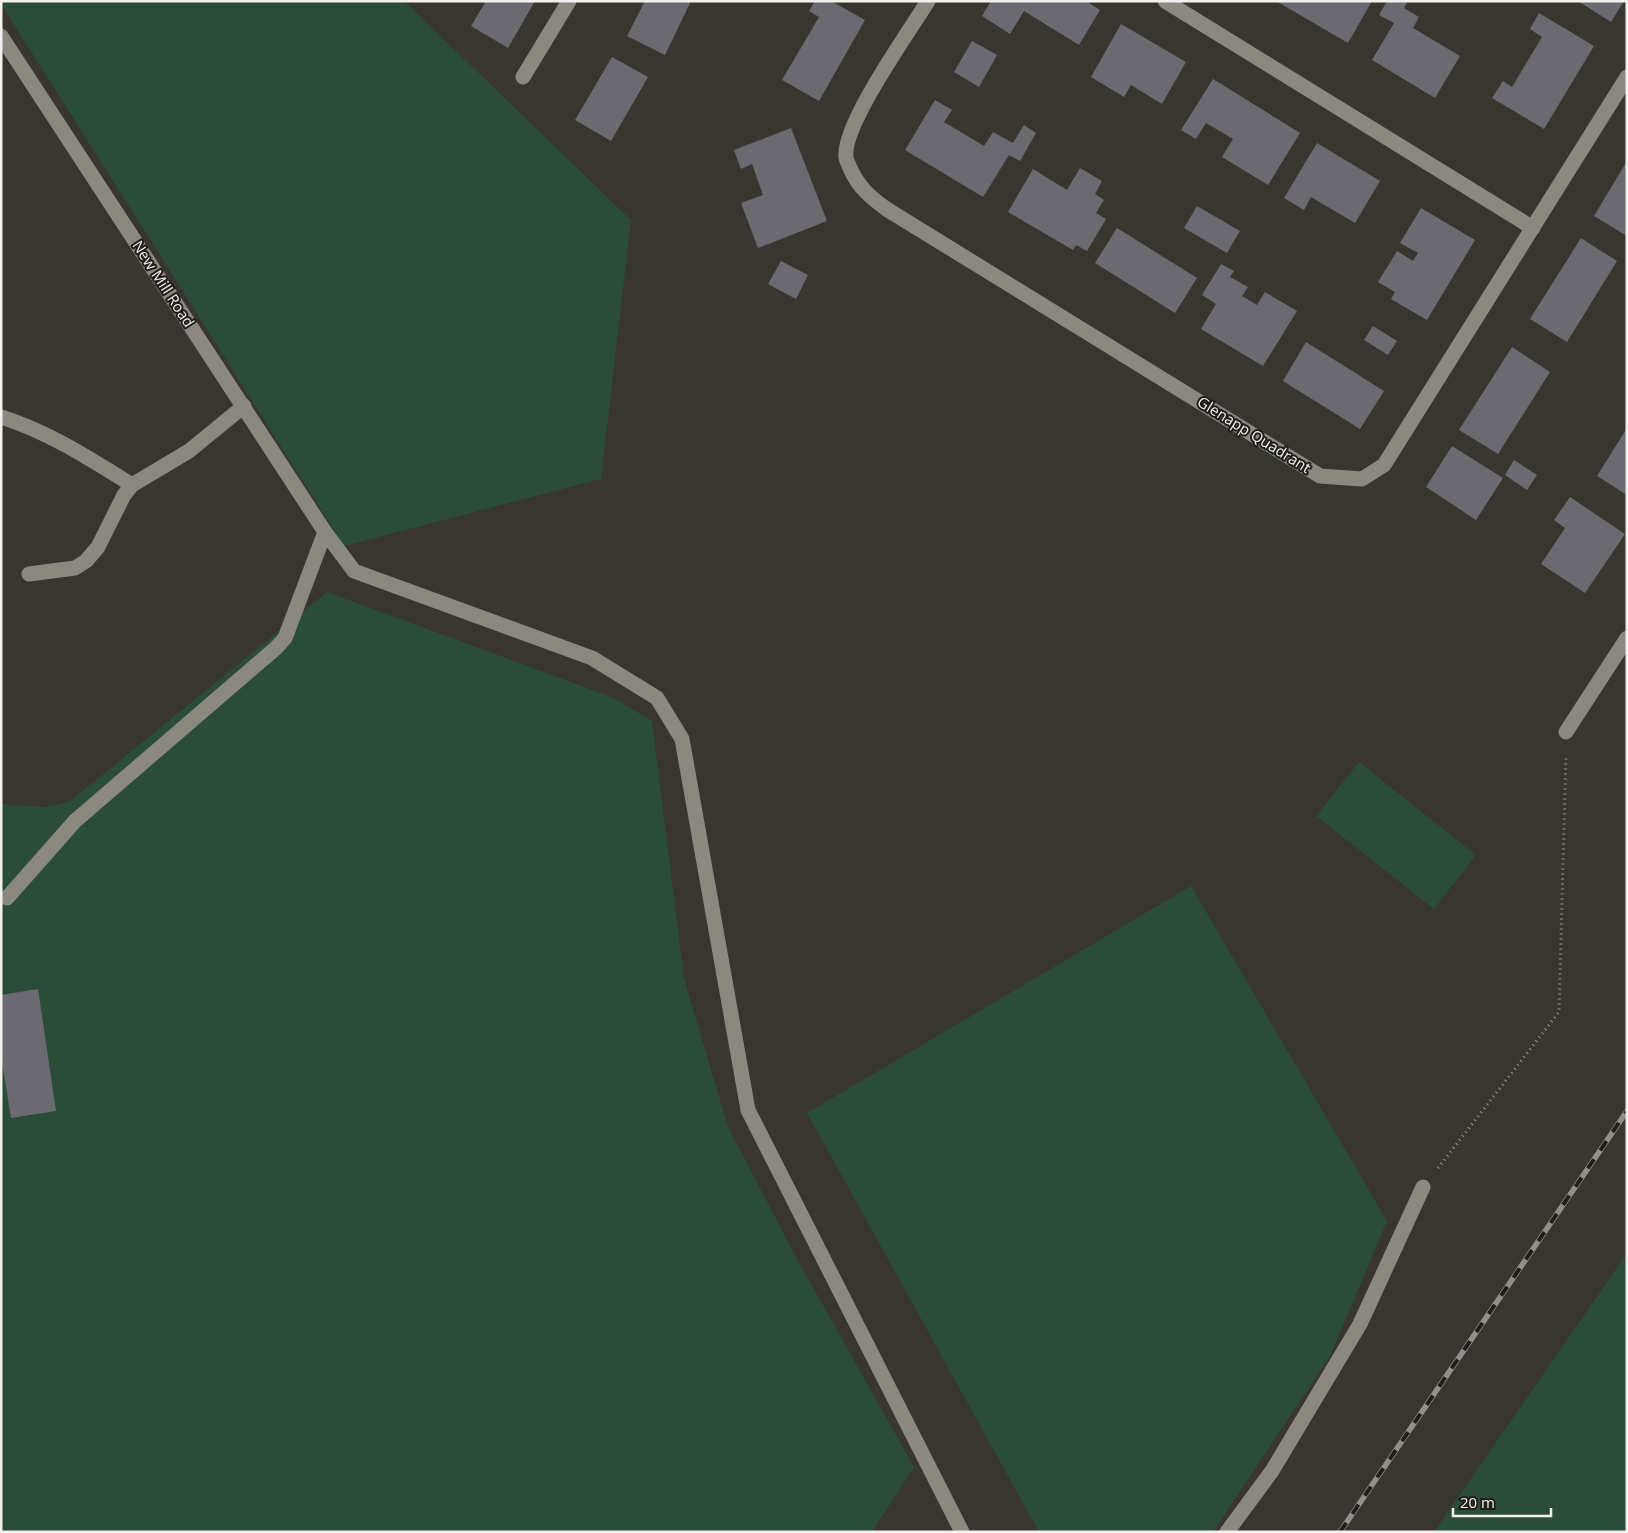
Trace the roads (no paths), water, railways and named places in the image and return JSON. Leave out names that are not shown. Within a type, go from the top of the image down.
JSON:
[{"type":"street","points":[[524,77],[569,1]]},
{"type":"street","name":"Glenapp Quadrant","points":[[928,1],[860,109],[851,128],[846,156],[855,180],[870,197],[888,210],[1320,476],[1362,479],[1384,465],[1627,77]]},
{"type":"street","points":[[1165,1],[1533,228]]},
{"type":"street","name":"New Mill Road","points":[[1,36],[325,532],[354,571],[592,658],[658,698],[682,739],[748,1110],[962,1532]]},
{"type":"street","points":[[30,574],[75,568],[86,561],[98,547],[124,495],[132,485],[189,451],[244,406]]},
{"type":"street","points":[[1,417],[20,423],[74,449],[132,485]]},
{"type":"street","points":[[7,898],[75,821],[276,648],[285,638],[325,532]]},
{"type":"street","points":[[1566,732],[1627,638]]},
{"type":"street","points":[[1227,1532],[1272,1471],[1360,1324],[1423,1187]]},
{"type":"railway","points":[[1340,1532],[1627,1111]]}]
